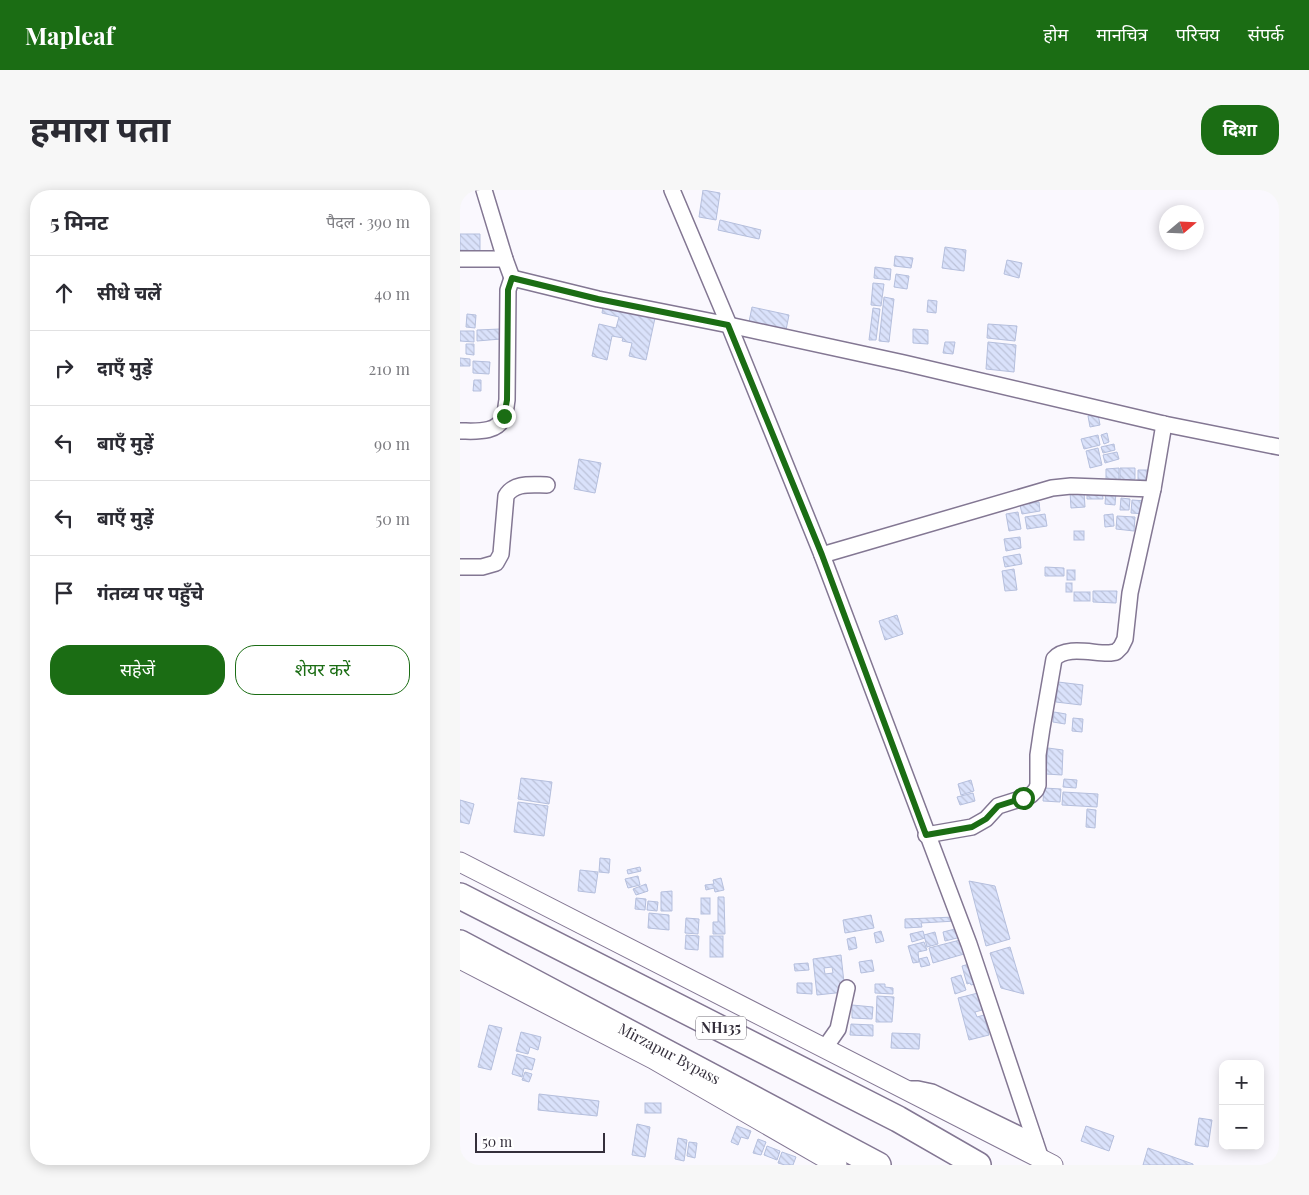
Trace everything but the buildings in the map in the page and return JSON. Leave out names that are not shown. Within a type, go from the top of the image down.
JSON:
[{"type":"highway","name":"NH135","points":[[460,896],[898,1119],[978,1165]]},
{"type":"highway","name":"Mirzapur Bypass","points":[[460,943],[878,1165]]},
{"type":"street","points":[[460,431],[483,431],[500,424],[504,416],[507,400],[508,290],[512,278],[504,259],[484,190]]},
{"type":"street","points":[[672,190],[822,555],[926,835],[969,944],[1043,1155]]},
{"type":"street","points":[[460,259],[504,259]]},
{"type":"street","points":[[512,278],[598,299],[904,363],[1164,424],[1279,447]]},
{"type":"street","points":[[926,835],[972,827],[986,819],[998,806],[1031,795],[1038,785],[1038,755],[1054,659],[1066,652],[1110,653],[1116,652],[1121,647],[1125,639],[1130,593],[1153,489],[1164,424]]},
{"type":"street","points":[[460,567],[496,563],[500,554],[506,496],[517,486],[547,485]]},
{"type":"street","points":[[822,555],[1052,488],[1071,486],[1153,489]]},
{"type":"street","points":[[460,862],[824,1049],[1043,1155]]},
{"type":"street","points":[[460,959],[653,1059],[837,1165]]},
{"type":"street","points":[[824,1049],[838,1029],[847,988]]},
{"type":"route","points":[[504,416],[507,400],[508,290],[512,278],[598,299],[728,325],[822,555],[926,835],[972,827],[986,819],[998,806],[1023,798]]}]
